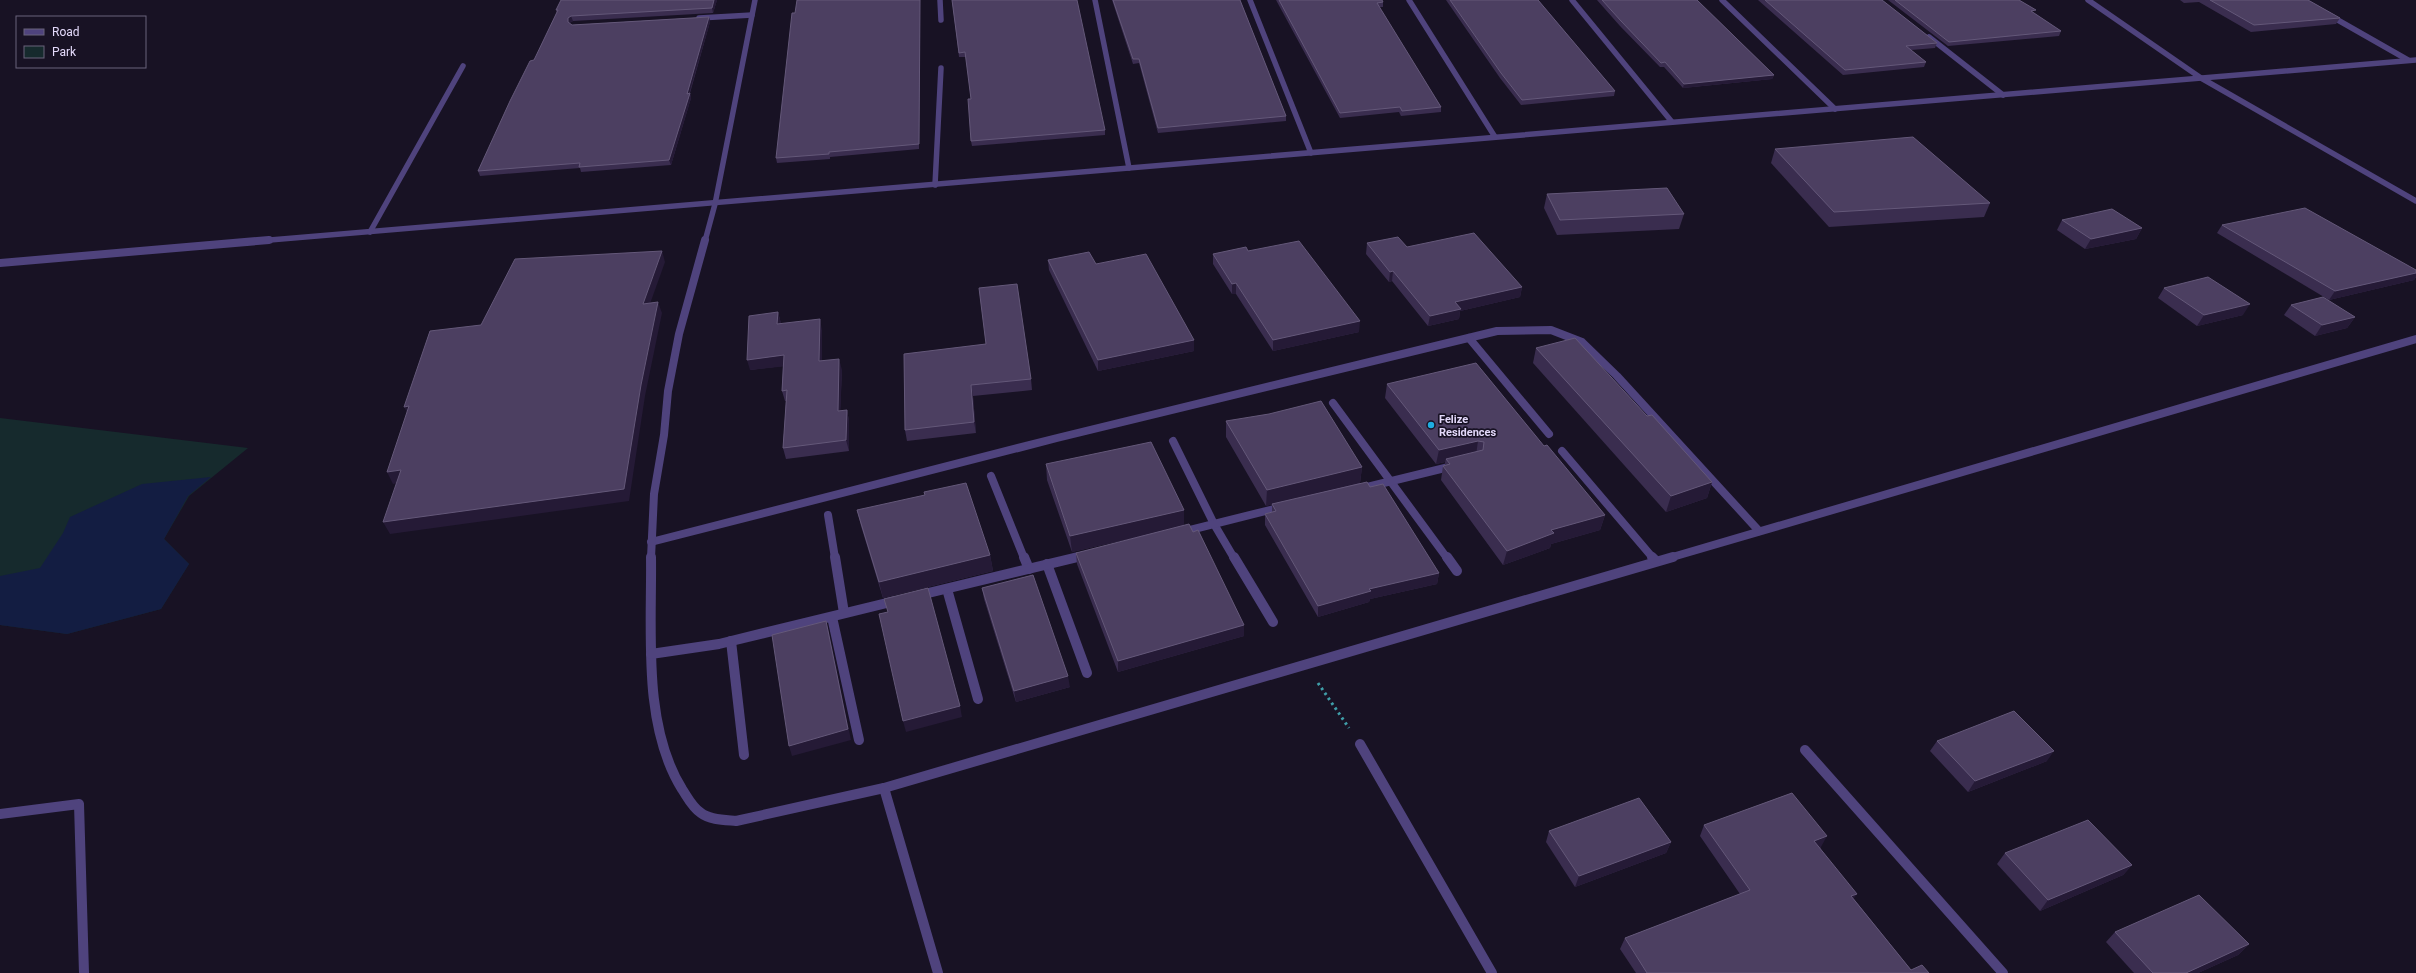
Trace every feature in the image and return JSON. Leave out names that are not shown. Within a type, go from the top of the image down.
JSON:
[{"type":"street","points":[[755,0],[715,204],[678,341],[654,494],[651,542],[652,681],[660,733],[670,770],[692,805],[702,814],[717,819],[736,821],[884,788],[2416,339]]},
{"type":"street","points":[[940,0],[941,20]]},
{"type":"street","points":[[1095,0],[1129,168]]},
{"type":"street","points":[[1250,0],[1311,153]]},
{"type":"street","points":[[1409,0],[1495,137]]},
{"type":"street","points":[[1572,0],[1672,122]]},
{"type":"street","points":[[1722,0],[1834,109]]},
{"type":"street","points":[[2088,0],[2201,78],[2416,201]]},
{"type":"street","points":[[2322,11],[2416,64]]},
{"type":"street","points":[[690,18],[752,15]]},
{"type":"street","points":[[1924,33],[2003,95]]},
{"type":"street","points":[[0,263],[2416,60]]},
{"type":"street","points":[[370,232],[463,66]]},
{"type":"street","points":[[935,185],[941,68]]},
{"type":"street","points":[[651,542],[1057,438],[1469,338],[1498,331],[1530,329],[1551,330],[1582,342],[1617,376],[1759,531]]},
{"type":"street","points":[[1469,338],[1549,434]]},
{"type":"street","points":[[1333,403],[1389,481],[1457,570]]},
{"type":"street","points":[[1173,441],[1214,524],[1273,622]]},
{"type":"street","points":[[1562,451],[1656,561]]},
{"type":"street","points":[[1351,491],[1463,464]]},
{"type":"street","points":[[991,476],[1029,569]]},
{"type":"street","points":[[1176,533],[1290,505]]},
{"type":"street","points":[[828,515],[844,613]]},
{"type":"street","points":[[652,654],[730,641],[1092,553]]},
{"type":"street","points":[[1047,564],[1087,673]]},
{"type":"street","points":[[947,589],[978,699]]},
{"type":"street","points":[[832,617],[859,740]]},
{"type":"street","points":[[730,641],[744,755]]},
{"type":"street","points":[[1360,744],[1492,973]]},
{"type":"street","points":[[1805,750],[2003,973]]},
{"type":"street","points":[[884,788],[938,973]]},
{"type":"street","points":[[0,814],[79,804],[84,973]]},
{"type":"path","points":[[1305,664],[1360,744]]},
{"type":"green space","points":[[0,418],[248,448],[189,496],[164,539],[189,564],[161,609],[67,634],[0,625]]},
{"type":"water","points":[[211,477],[188,496],[164,539],[189,564],[161,609],[67,634],[0,625],[0,576],[40,568],[63,533],[70,517],[142,484]]},
{"type":"building","points":[[561,0],[714,0],[712,8],[571,16],[568,18],[568,22],[572,25],[709,17],[687,94],[690,93],[669,160],[579,167],[580,163],[478,171],[530,61],[534,60],[558,10],[556,10]]},
{"type":"building","points":[[797,0],[920,0],[919,144],[776,158],[792,13],[795,13]]},
{"type":"building","points":[[952,0],[1077,0],[1105,130],[971,141],[968,99],[971,99],[965,52],[959,53]]},
{"type":"building","points":[[1113,0],[1240,0],[1286,116],[1158,128],[1139,59],[1133,59]]},
{"type":"building","points":[[1279,0],[1382,0],[1383,2],[1377,3],[1441,107],[1402,111],[1400,107],[1340,113]]},
{"type":"building","points":[[1450,0],[1538,0],[1615,91],[1522,100],[1501,73]]},
{"type":"building","points":[[1602,0],[1697,0],[1774,75],[1684,84],[1665,62],[1661,63]]},
{"type":"building","points":[[1765,0],[1882,0],[1937,43],[1906,46],[1926,62],[1845,70]]},
{"type":"building","points":[[1895,0],[2019,0],[2036,10],[2031,11],[2061,31],[1949,42]]},
{"type":"building","points":[[2210,0],[2308,0],[2340,18],[2254,25]]},
{"type":"building","points":[[1913,137],[1990,203],[1834,212],[1775,149]]},
{"type":"building","points":[[1667,188],[1684,214],[1560,220],[1547,194]]},
{"type":"building","points":[[2305,208],[2416,270],[2416,273],[2335,291],[2222,225]]},
{"type":"building","points":[[2112,209],[2142,228],[2091,239],[2062,220]]},
{"type":"building","points":[[1474,233],[1522,287],[1455,302],[1461,309],[1430,316],[1393,271],[1390,272],[1367,243],[1398,237],[1407,247]]},
{"type":"building","points":[[1299,241],[1360,321],[1273,340],[1236,283],[1232,284],[1213,254],[1246,247],[1248,251]]},
{"type":"building","points":[[662,251],[643,304],[658,302],[641,385],[624,489],[383,522],[401,470],[387,472],[409,406],[404,407],[430,331],[481,325],[515,259]]},
{"type":"building","points":[[1089,252],[1096,264],[1146,254],[1194,340],[1098,360],[1048,260]]},
{"type":"building","points":[[2208,277],[2250,304],[2204,315],[2164,288]]},
{"type":"building","points":[[1017,284],[1031,379],[971,385],[974,422],[905,430],[904,354],[986,344],[979,288]]},
{"type":"building","points":[[2323,297],[2355,317],[2322,325],[2291,305]]},
{"type":"building","points":[[778,312],[777,324],[820,319],[819,361],[839,359],[838,411],[847,410],[846,440],[783,448],[787,390],[782,391],[784,355],[747,360],[749,316]]},
{"type":"building","points":[[1575,338],[1647,416],[1652,415],[1712,482],[1671,496],[1536,348]]},
{"type":"building","points":[[1476,363],[1544,446],[1547,445],[1605,515],[1551,530],[1554,533],[1507,551],[1443,466],[1450,464],[1446,459],[1483,450],[1484,442],[1478,441],[1439,450],[1387,384]]},
{"type":"building","points":[[1321,401],[1362,467],[1267,490],[1226,421],[1269,414]]},
{"type":"building","points":[[1151,442],[1184,510],[1070,536],[1046,464]]},
{"type":"building","points":[[1367,482],[1370,487],[1383,484],[1439,573],[1369,589],[1371,591],[1318,606],[1265,514],[1276,511],[1272,504]]},
{"type":"building","points":[[966,483],[990,555],[879,582],[857,510],[925,495],[924,492]]},
{"type":"building","points":[[1189,524],[1193,532],[1198,530],[1244,625],[1118,661],[1076,553]]},
{"type":"building","points":[[1033,575],[1068,676],[1014,691],[982,588]]},
{"type":"building","points":[[928,588],[960,706],[903,721],[879,614],[888,612],[884,599]]},
{"type":"building","points":[[826,621],[848,729],[789,746],[772,635]]},
{"type":"building","points":[[2014,711],[2054,751],[1975,781],[1937,741]]},
{"type":"building","points":[[1792,793],[1827,836],[1814,841],[1857,894],[1851,896],[1911,970],[1922,965],[1929,973],[1647,973],[1625,938],[1750,890],[1704,825]]},
{"type":"building","points":[[1639,798],[1671,842],[1579,876],[1549,831]]},
{"type":"building","points":[[2088,820],[2132,865],[2048,900],[2005,853]]},
{"type":"building","points":[[2199,895],[2249,944],[2186,973],[2153,973],[2115,932]]},
{"type":"place","name":"Felize Residences","points":[[1431,425]]}]
